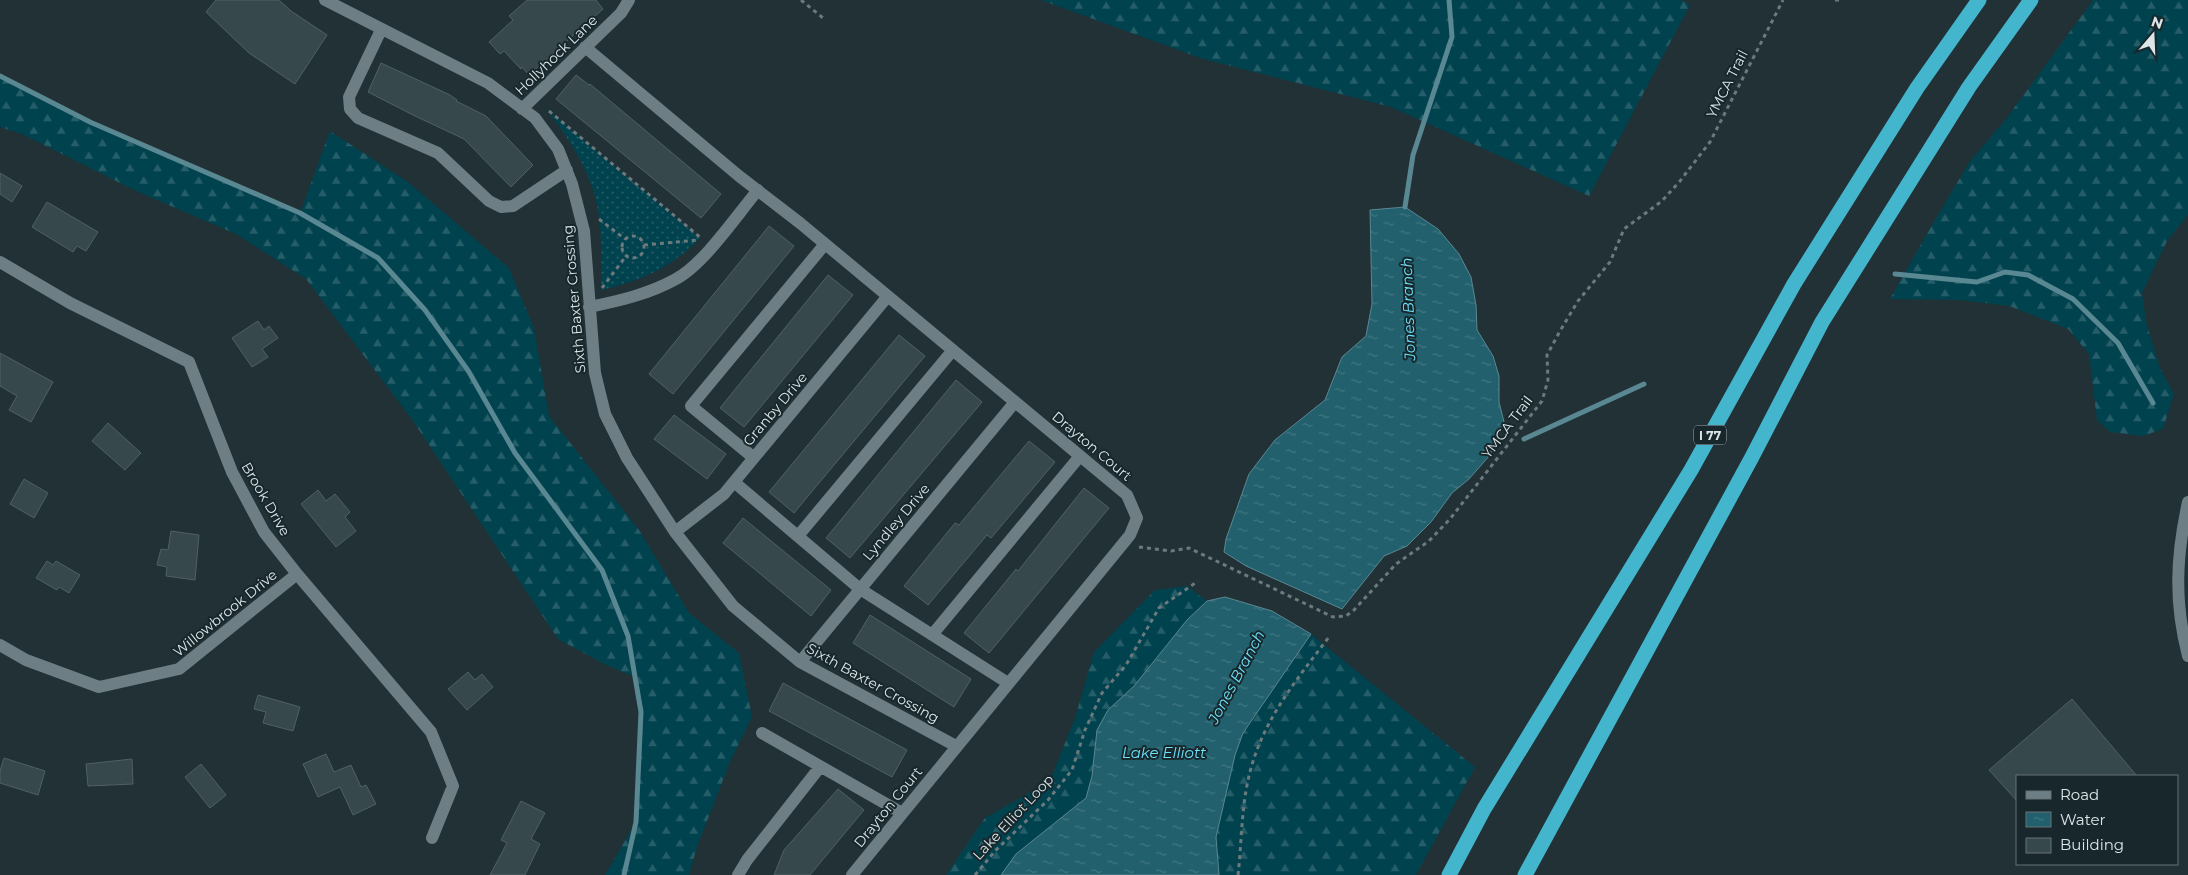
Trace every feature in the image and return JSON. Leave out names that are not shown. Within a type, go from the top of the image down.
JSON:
[{"type":"highway","name":"I 77","points":[[1449,875],[1484,809],[1691,470],[1794,284],[1918,88],[1979,0]]},
{"type":"highway","points":[[1525,875],[1747,466],[1822,322],[1969,87],[2031,0]]},
{"type":"street","name":"Hollyhock Lane","points":[[522,109],[622,13],[629,0]]},
{"type":"street","name":"Sixth Baxter Crossing","points":[[330,1],[381,30],[488,83],[535,118],[558,149],[572,184],[584,231],[595,373],[605,414],[627,458],[675,532],[734,606],[800,662],[956,746]]},
{"type":"street","points":[[381,30],[350,97],[350,109],[358,118],[438,153],[489,201],[501,207],[513,206],[567,170]]},
{"type":"street","name":"Drayton Court","points":[[585,47],[1127,495],[1137,518],[1130,535],[852,875]]},
{"type":"street","points":[[589,307],[629,299],[677,279],[700,259],[758,190]]},
{"type":"street","points":[[754,458],[691,406],[825,244]]},
{"type":"street","name":"Brook Drive","points":[[0,262],[70,303],[189,362],[232,472],[264,532],[297,574],[431,732],[453,786],[432,838]]},
{"type":"street","name":"Granby Drive","points":[[675,532],[724,494],[888,296]]},
{"type":"street","points":[[798,536],[953,350]]},
{"type":"street","name":"Lyndley Drive","points":[[800,662],[1015,402]]},
{"type":"street","points":[[932,635],[1080,456]]},
{"type":"street","points":[[734,482],[860,589],[1008,684]]},
{"type":"street","points":[[2188,502],[2180,538],[2177,566],[2182,632],[2188,656]]},
{"type":"street","name":"Willowbrook Drive","points":[[0,646],[26,660],[99,687],[179,669],[297,574]]},
{"type":"street","points":[[762,733],[902,813]]},
{"type":"street","points":[[738,875],[747,860],[820,767]]},
{"type":"path","points":[[802,0],[823,18]]},
{"type":"path","name":"YMCA Trail","points":[[1124,542],[1147,549],[1171,551],[1188,548],[1333,617],[1346,616],[1354,610],[1396,564],[1429,541],[1450,519],[1542,401],[1548,380],[1547,355],[1578,301],[1610,262],[1624,229],[1662,201],[1710,142],[1783,0]]},
{"type":"path","points":[[1835,0],[1841,0]]},
{"type":"path","points":[[545,108],[705,242]]},
{"type":"path","points":[[599,219],[625,239]]},
{"type":"path","points":[[630,236],[637,236],[644,245],[643,252],[639,257],[631,259],[626,256],[621,248],[625,239],[630,236]]},
{"type":"path","points":[[644,245],[698,240]]},
{"type":"path","points":[[601,290],[626,256]]},
{"type":"path","name":"Lake Elliot Loop","points":[[975,875],[996,850],[1048,800],[1072,770],[1085,730],[1102,693],[1126,665],[1159,608],[1198,581]]},
{"type":"path","points":[[1238,875],[1243,807],[1250,771],[1263,732],[1285,696],[1329,636]]},
{"type":"green space","points":[[1041,0],[1681,0],[1690,5],[1589,196],[1391,107],[1203,59]]},
{"type":"green space","points":[[2093,0],[2188,0],[2188,215],[2167,241],[2142,293],[2146,322],[2160,368],[2174,394],[2163,429],[2143,436],[2110,432],[2097,420],[2089,354],[2068,329],[2009,306],[1960,300],[1890,299],[1970,161],[2006,119]]},
{"type":"green space","points":[[0,76],[90,122],[300,213],[330,131],[408,182],[509,268],[534,328],[549,416],[639,530],[689,613],[739,653],[752,717],[730,762],[697,847],[689,875],[605,875],[636,822],[641,712],[635,677],[604,664],[558,639],[413,421],[306,279],[236,234],[136,191],[22,134],[0,127]]},
{"type":"green space","points":[[545,108],[700,238],[690,248],[655,272],[629,283],[601,290],[600,226],[592,187],[572,145]]},
{"type":"green space","points":[[1187,586],[1207,601],[1187,620],[1134,686],[1108,710],[1086,798],[1016,854],[1001,875],[946,875],[985,818],[1050,781],[1075,718],[1094,652],[1155,590]]},
{"type":"green space","points":[[1311,634],[1475,767],[1416,875],[1219,875],[1216,837],[1235,755],[1243,733]]},
{"type":"water","points":[[1405,207],[1438,229],[1459,254],[1471,277],[1476,305],[1477,330],[1493,356],[1499,376],[1499,402],[1504,422],[1490,455],[1469,479],[1452,493],[1431,522],[1407,546],[1384,556],[1342,609],[1246,566],[1224,552],[1226,539],[1249,474],[1275,440],[1325,400],[1342,357],[1366,336],[1372,304],[1370,210]]},
{"type":"water","name":"Lake Elliott","points":[[1225,597],[1272,611],[1311,634],[1243,733],[1235,755],[1216,837],[1219,875],[1001,875],[1016,854],[1086,798],[1092,776],[1097,730],[1108,710],[1134,686],[1187,620],[1207,601]]},
{"type":"building","points":[[216,0],[279,0],[291,11],[327,35],[295,84],[249,53],[206,12]]},
{"type":"building","points":[[527,0],[596,0],[603,9],[529,75],[504,51],[500,54],[489,42],[513,20],[509,16]]},
{"type":"building","points":[[381,63],[450,95],[456,101],[486,116],[533,165],[511,187],[464,139],[368,92]]},
{"type":"building","points":[[576,75],[590,84],[721,194],[701,218],[556,99]]},
{"type":"building","points":[[0,173],[22,186],[12,202],[0,194]]},
{"type":"building","points":[[47,202],[98,232],[86,251],[77,246],[73,252],[32,227]]},
{"type":"building","points":[[769,226],[794,246],[673,394],[649,374]]},
{"type":"building","points":[[828,275],[853,295],[744,427],[720,408]]},
{"type":"building","points":[[258,321],[264,330],[269,326],[278,338],[262,349],[268,357],[252,367],[232,338]]},
{"type":"building","points":[[899,335],[925,356],[794,513],[769,492]]},
{"type":"building","points":[[0,353],[53,382],[31,422],[9,410],[17,396],[0,386]]},
{"type":"building","points":[[956,380],[982,402],[850,558],[826,538]]},
{"type":"building","points":[[674,415],[726,454],[707,479],[654,439]]},
{"type":"building","points":[[108,423],[141,453],[125,470],[92,441]]},
{"type":"building","points":[[1029,441],[1055,462],[991,538],[987,535],[928,605],[904,586],[955,523],[959,525]]},
{"type":"building","points":[[24,479],[48,493],[34,518],[10,504]]},
{"type":"building","points":[[1084,488],[1109,508],[989,653],[964,633],[1016,569],[1018,571]]},
{"type":"building","points":[[318,490],[326,501],[335,494],[350,512],[345,517],[356,531],[336,547],[301,504]]},
{"type":"building","points":[[743,518],[831,590],[811,616],[723,543]]},
{"type":"building","points":[[171,531],[199,535],[195,580],[166,576],[167,567],[157,565],[161,549],[168,550]]},
{"type":"building","points":[[47,561],[53,565],[56,561],[80,575],[69,593],[59,587],[57,590],[36,578]]},
{"type":"building","points":[[870,615],[971,679],[954,707],[853,643]]},
{"type":"building","points":[[468,672],[475,680],[482,674],[493,687],[467,710],[448,689]]},
{"type":"building","points":[[783,683],[907,750],[892,777],[769,711]]},
{"type":"building","points":[[258,695],[300,707],[293,731],[263,723],[266,712],[254,709]]},
{"type":"building","points":[[2072,699],[2136,775],[2016,775],[2016,800],[1989,770]]},
{"type":"building","points":[[326,754],[334,772],[351,765],[361,787],[366,785],[376,804],[353,815],[340,787],[318,797],[303,764]]},
{"type":"building","points":[[4,758],[45,771],[38,795],[0,783],[0,771]]},
{"type":"building","points":[[132,759],[133,784],[88,786],[86,764]]},
{"type":"building","points":[[201,764],[226,795],[210,808],[185,777]]},
{"type":"building","points":[[838,789],[864,810],[810,875],[774,875],[784,850]]},
{"type":"building","points":[[521,801],[545,813],[531,839],[540,844],[525,875],[490,875],[507,843],[501,840]]},
{"type":"waterway","name":"Jones Branch","points":[[1405,207],[1413,155],[1452,37],[1449,0]]},
{"type":"waterway","points":[[0,76],[90,122],[300,213],[378,258],[425,310],[469,372],[515,453],[602,570],[628,636],[641,712],[636,822],[624,875]]},
{"type":"waterway","points":[[1895,274],[1977,282],[2005,272],[2028,275],[2073,299],[2118,343],[2153,403]]},
{"type":"waterway","points":[[1524,439],[1644,384]]}]
